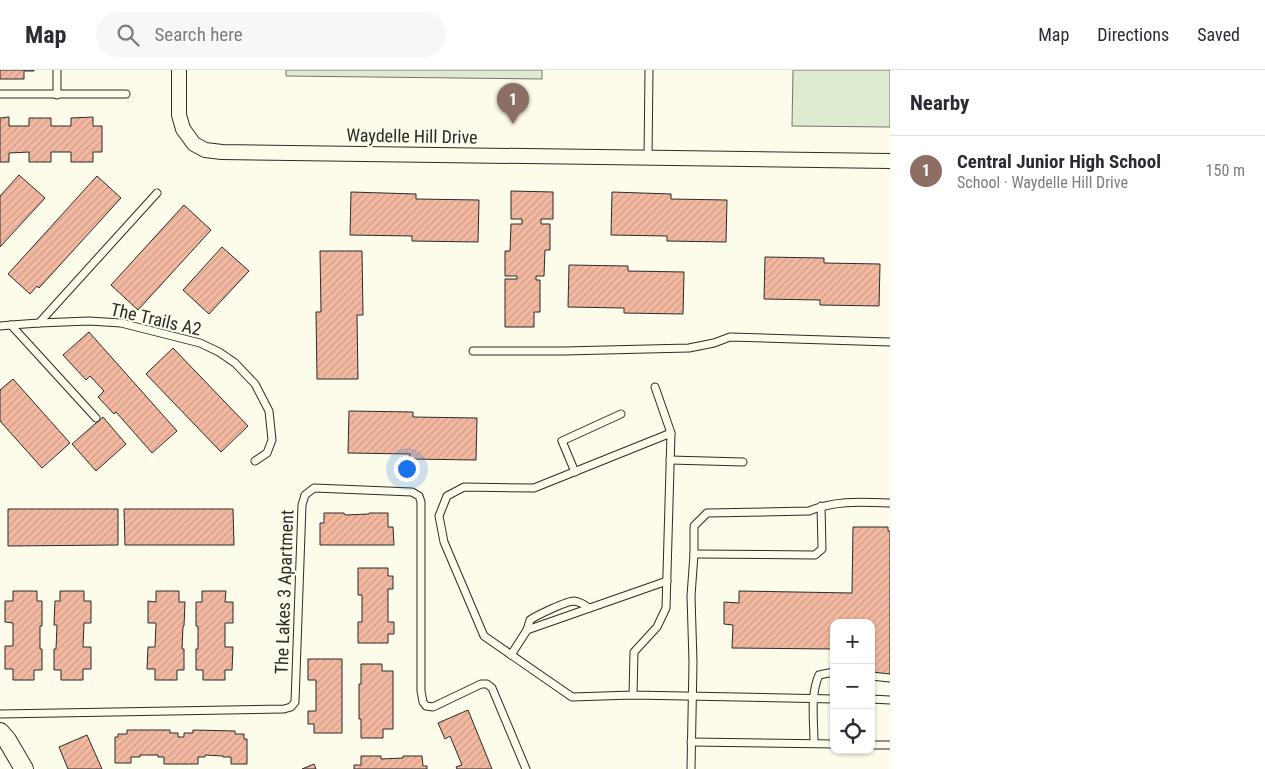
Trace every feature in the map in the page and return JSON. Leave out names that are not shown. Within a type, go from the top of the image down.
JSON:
[{"type":"street","name":"Waydelle Hill Drive","points":[[179,70],[180,115],[183,129],[194,144],[205,150],[222,152],[890,161]]},
{"type":"street","points":[[0,732],[7,740],[24,769]]},
{"type":"lane","points":[[57,70],[57,94]]},
{"type":"lane","points":[[648,158],[649,70]]},
{"type":"lane","points":[[0,94],[126,94]]},
{"type":"lane","points":[[40,323],[157,193]]},
{"type":"lane","name":"The Trails A2","points":[[0,326],[89,320],[121,323],[200,343],[219,352],[235,363],[255,384],[269,411],[272,440],[267,453],[255,461]]},
{"type":"lane","points":[[10,325],[96,418]]},
{"type":"lane","points":[[473,351],[689,348],[714,343],[730,337],[890,342]]},
{"type":"lane","points":[[633,695],[634,652],[656,627],[666,608],[671,432],[656,387]]},
{"type":"lane","points":[[575,472],[562,441],[621,414]]},
{"type":"lane","points":[[671,432],[534,488],[464,486],[447,496],[439,516],[444,542],[484,636],[572,697],[633,695],[830,699]]},
{"type":"lane","points":[[670,460],[743,462]]},
{"type":"lane","name":"The Lakes 3 Apartment","points":[[0,714],[284,709],[291,707],[295,702],[302,505],[305,495],[314,488],[412,492],[419,496],[421,502],[421,691],[423,702],[426,706],[433,707],[481,684],[487,684],[492,688],[526,769]]},
{"type":"lane","points":[[691,769],[693,662],[691,596],[694,526],[707,512],[809,512],[821,506],[841,502],[890,503]]},
{"type":"lane","points":[[694,554],[815,555],[822,549],[821,506]]},
{"type":"lane","points":[[527,630],[667,581]]},
{"type":"lane","points":[[511,655],[527,630],[530,620],[537,615],[573,601],[589,608]]},
{"type":"lane","points":[[814,743],[814,698],[817,681],[819,675],[830,673]]},
{"type":"lane","points":[[875,676],[890,678]]},
{"type":"lane","points":[[875,700],[890,700]]},
{"type":"lane","points":[[691,742],[830,744]]},
{"type":"lane","points":[[875,745],[890,745]]},
{"type":"green space","points":[[286,70],[542,70],[542,79],[286,76]]},
{"type":"green space","points":[[793,70],[890,70],[890,127],[792,126]]},
{"type":"building","points":[[0,70],[34,71],[24,71],[24,79],[0,79]]},
{"type":"building","points":[[9,117],[9,126],[29,126],[29,118],[51,118],[51,126],[71,126],[71,118],[93,117],[93,126],[102,126],[102,152],[93,152],[93,162],[71,162],[71,152],[51,152],[51,162],[29,162],[29,152],[9,153],[9,162],[0,162],[0,118]]},
{"type":"building","points":[[19,175],[45,198],[0,247],[0,196]]},
{"type":"building","points":[[97,176],[121,198],[39,288],[37,286],[30,294],[8,274]]},
{"type":"building","points":[[511,191],[553,192],[553,219],[541,219],[541,224],[550,224],[550,250],[545,250],[544,276],[536,276],[536,280],[540,280],[540,312],[534,312],[534,327],[505,327],[505,279],[517,279],[517,276],[505,276],[505,251],[510,251],[511,224],[522,224],[522,219],[511,219]]},
{"type":"building","points":[[351,192],[416,194],[416,199],[479,200],[478,242],[412,241],[412,236],[350,235]]},
{"type":"building","points":[[612,192],[671,194],[671,199],[727,200],[726,242],[667,241],[667,236],[611,235]]},
{"type":"building","points":[[184,205],[211,230],[138,310],[111,285]]},
{"type":"building","points":[[222,247],[249,271],[209,314],[183,290]]},
{"type":"building","points":[[320,251],[362,251],[363,315],[357,315],[358,379],[317,379],[316,312],[321,312]]},
{"type":"building","points":[[765,257],[824,258],[824,263],[880,264],[879,306],[820,305],[820,300],[764,299]]},
{"type":"building","points":[[569,265],[628,266],[628,271],[684,272],[683,314],[624,313],[624,308],[568,307]]},
{"type":"building","points":[[89,332],[177,431],[152,453],[116,412],[114,414],[98,397],[104,391],[90,376],[86,380],[63,355]]},
{"type":"building","points":[[173,348],[248,426],[221,452],[146,374]]},
{"type":"building","points":[[13,379],[70,443],[42,468],[0,421],[0,390]]},
{"type":"building","points":[[349,411],[413,412],[413,417],[477,418],[476,460],[409,459],[410,454],[348,453]]},
{"type":"building","points":[[103,417],[126,444],[96,471],[72,444]]},
{"type":"building","points":[[8,509],[118,509],[118,545],[8,546]]},
{"type":"building","points":[[124,509],[233,509],[234,545],[125,545]]},
{"type":"building","points":[[324,513],[344,513],[345,515],[388,513],[388,527],[393,527],[394,545],[320,545],[320,523],[324,523]]},
{"type":"building","points":[[853,527],[888,527],[888,531],[890,531],[890,676],[875,674],[875,619],[830,619],[830,649],[732,648],[733,625],[724,624],[724,602],[739,603],[739,591],[852,593]]},
{"type":"building","points":[[358,568],[388,568],[388,576],[393,576],[393,589],[388,589],[388,622],[394,622],[394,634],[388,634],[388,643],[358,643],[358,622],[362,622],[362,595],[358,595]]},
{"type":"building","points":[[13,591],[37,591],[37,601],[42,601],[40,649],[42,649],[42,670],[34,670],[34,680],[13,680],[13,669],[5,669],[5,646],[13,646],[13,623],[5,622],[5,601],[13,601]]},
{"type":"building","points":[[60,591],[84,591],[84,601],[91,601],[91,623],[84,623],[83,647],[91,647],[91,669],[83,669],[83,680],[61,680],[61,670],[54,670],[57,625],[54,625],[55,601],[60,601]]},
{"type":"building","points":[[156,591],[179,591],[179,602],[185,602],[182,649],[184,649],[184,670],[177,670],[177,680],[155,680],[155,669],[147,669],[148,647],[155,647],[156,623],[148,623],[148,601],[156,602]]},
{"type":"building","points":[[202,591],[226,591],[225,602],[233,602],[233,623],[225,623],[225,647],[233,647],[232,670],[225,670],[225,680],[203,680],[203,670],[196,670],[198,626],[196,626],[196,602],[202,602]]},
{"type":"building","points":[[308,659],[342,659],[342,733],[314,733],[314,724],[308,724],[308,711],[316,711],[316,680],[308,680]]},
{"type":"building","points":[[361,664],[382,664],[382,671],[393,671],[393,729],[383,729],[383,738],[361,738],[359,684],[361,684]]},
{"type":"building","points":[[468,710],[492,769],[457,769],[456,767],[462,765],[450,736],[445,739],[438,723]]},
{"type":"building","points":[[127,730],[170,730],[170,733],[178,733],[178,737],[184,737],[184,733],[193,733],[193,730],[235,731],[235,734],[244,734],[244,739],[247,739],[247,764],[231,764],[231,757],[205,755],[205,757],[198,757],[198,764],[164,764],[164,757],[158,757],[158,755],[140,755],[140,757],[131,757],[131,763],[115,763],[115,737],[118,737],[118,734],[127,734]]},
{"type":"building","points":[[87,735],[102,769],[68,769],[59,747]]},
{"type":"building","points":[[361,756],[381,756],[381,759],[422,756],[423,766],[427,766],[427,769],[354,769],[354,765],[361,765]]},
{"type":"building","points":[[314,764],[316,769],[302,769]]},
{"type":"place","name":"Central Junior High School","points":[[513,124]]}]
